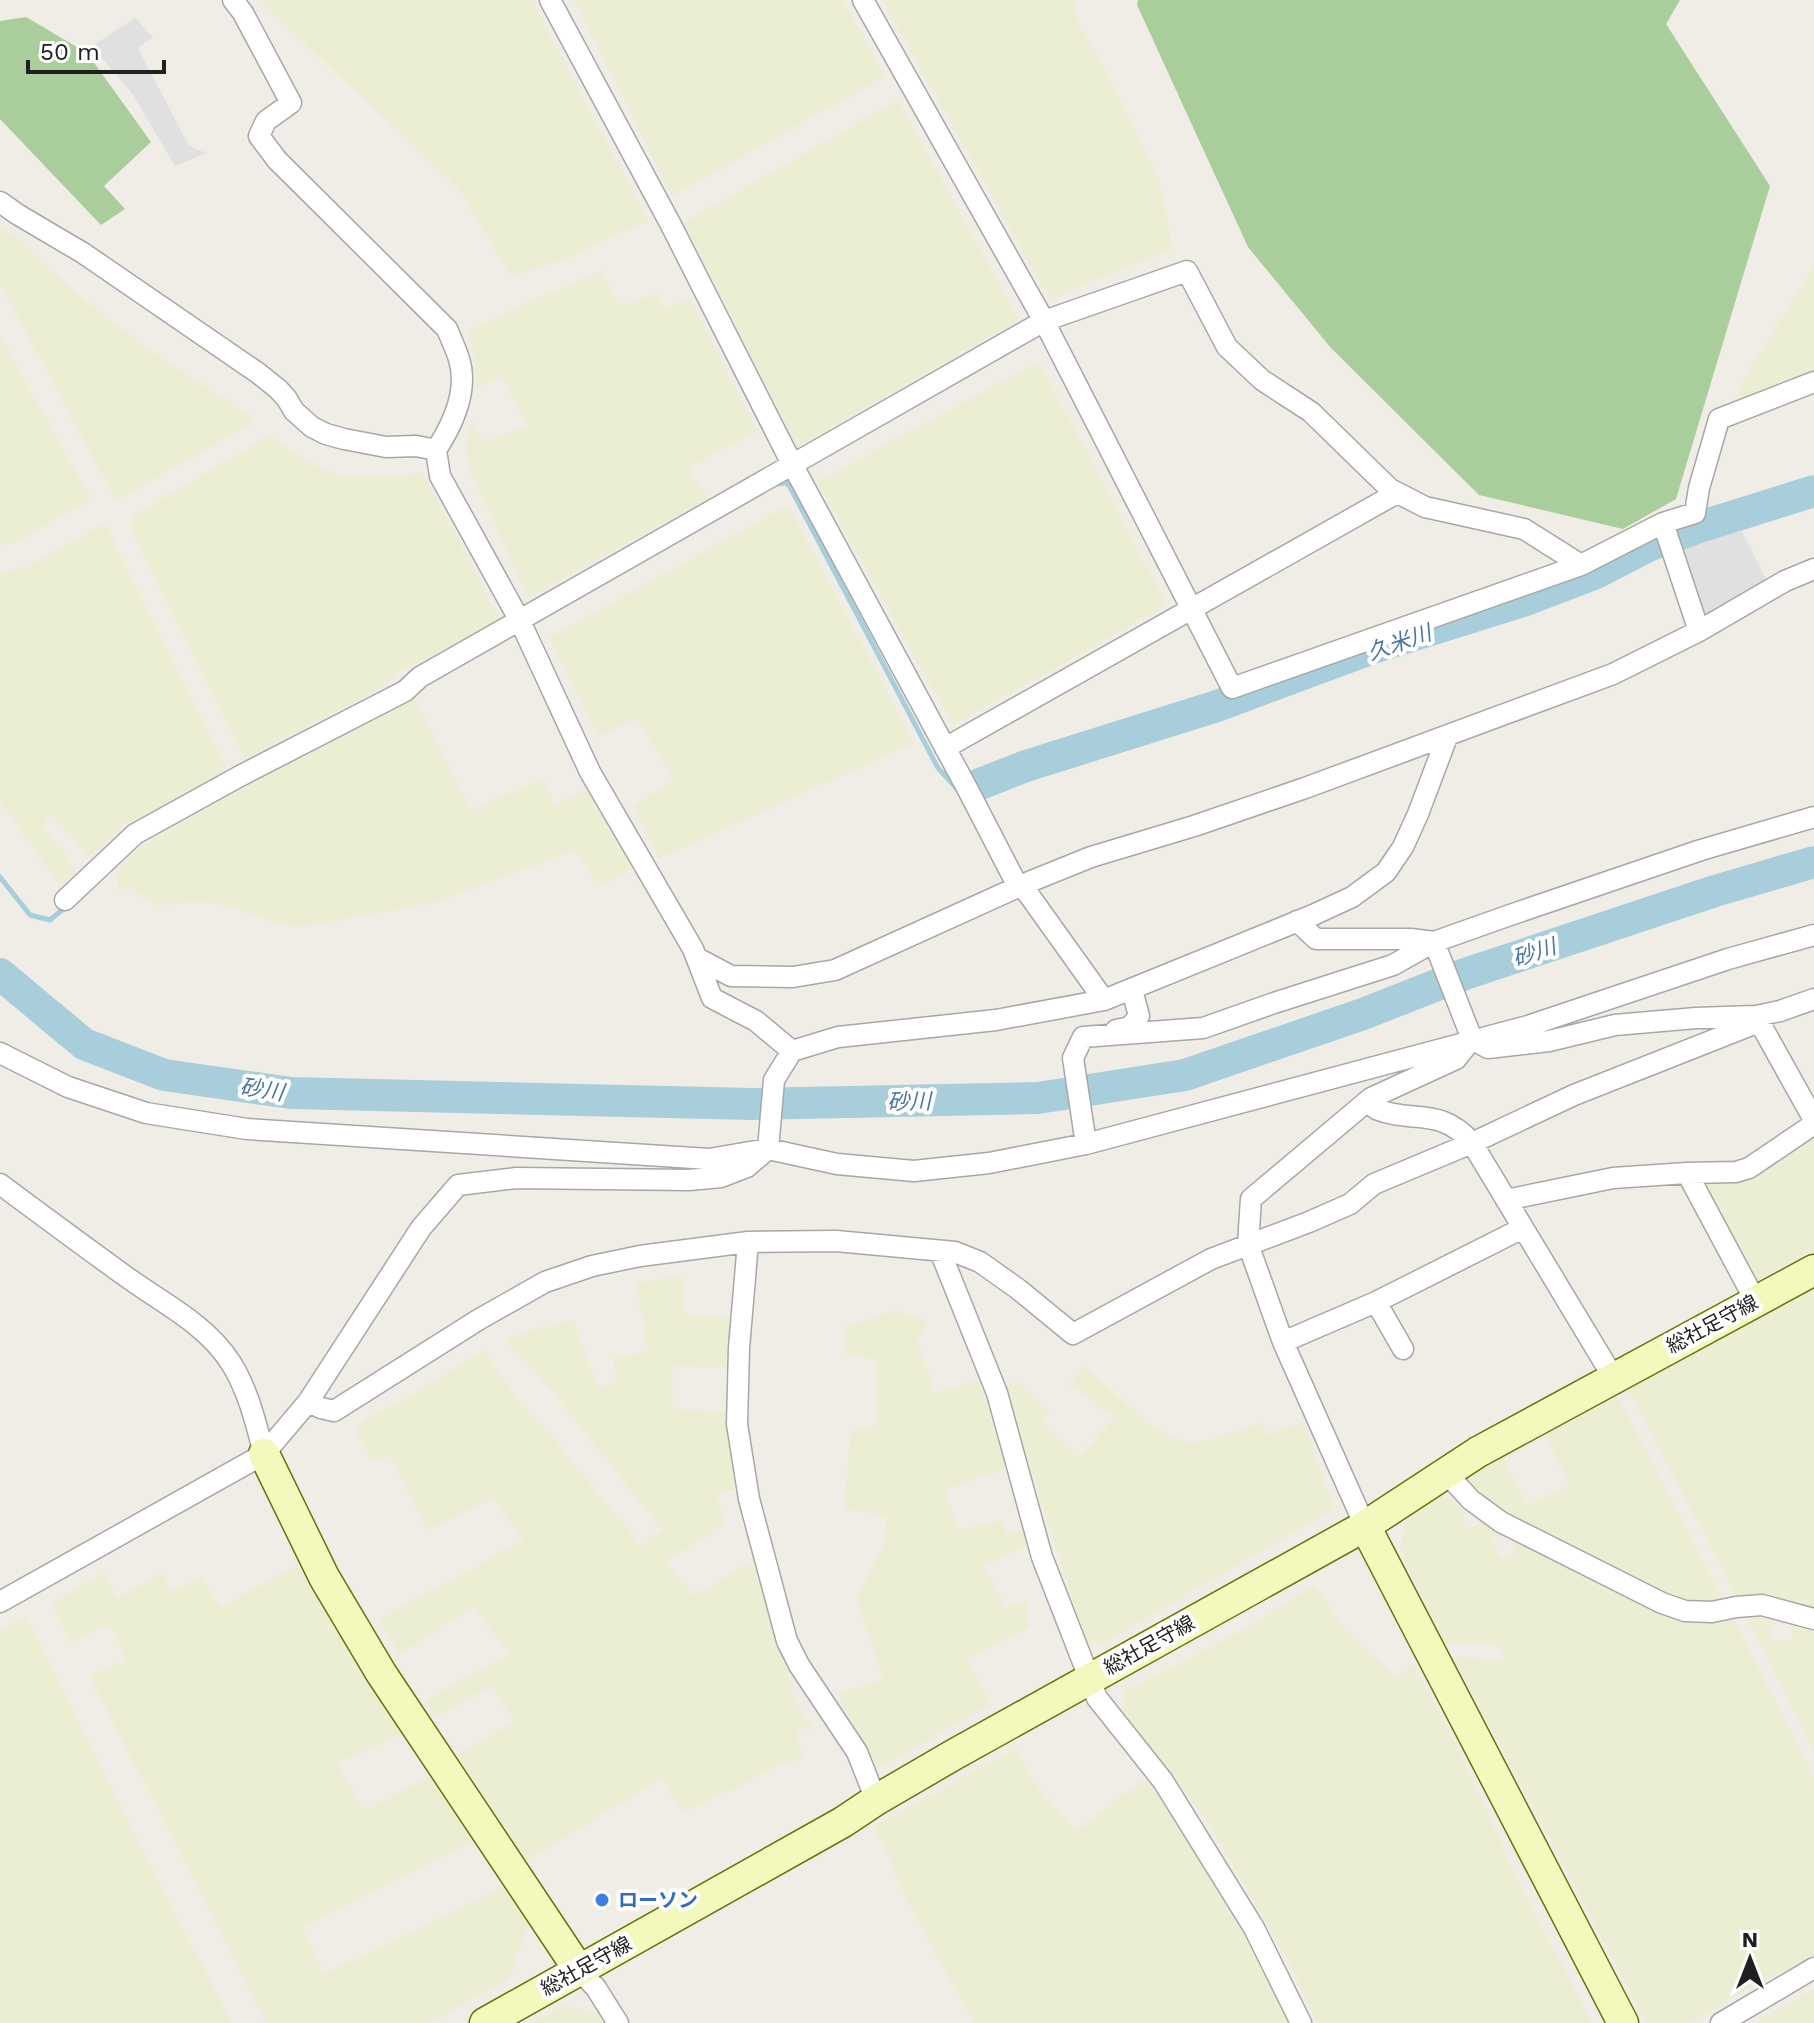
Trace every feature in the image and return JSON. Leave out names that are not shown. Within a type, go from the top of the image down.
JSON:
[{"type":"main road","name":"総社足守線","points":[[485,2023],[843,1822],[1090,1678],[1365,1526],[1478,1452],[1814,1270]]},
{"type":"main road","points":[[264,1454],[324,1577],[381,1673],[579,1970]]},
{"type":"main road","points":[[1365,1526],[1623,2023]]},
{"type":"street","points":[[233,0],[291,103],[266,121],[259,136],[277,160],[447,329],[460,362],[462,381],[459,403],[436,450],[440,476],[522,625],[590,772],[697,958],[712,998],[756,1021],[792,1051]]},
{"type":"street","points":[[550,0],[671,225],[792,464],[1014,879],[1104,1000]]},
{"type":"street","points":[[863,0],[1044,321],[1232,688],[1666,534],[1695,513],[1719,419],[1814,382]]},
{"type":"street","points":[[0,202],[83,253],[258,373],[278,389],[294,411],[312,427],[344,439],[386,447],[416,446],[436,450]]},
{"type":"street","points":[[65,900],[135,834],[405,691],[420,677],[522,625],[792,464],[1044,321],[1187,271],[1227,347],[1262,380],[1311,412],[1390,489],[1425,507],[1524,529],[1581,565]]},
{"type":"street","points":[[945,748],[1397,493]]},
{"type":"street","points":[[1666,534],[1699,631]]},
{"type":"street","points":[[697,958],[731,976],[793,977],[835,970],[1091,857],[1265,802],[1613,674],[1699,631],[1785,581],[1814,569]]},
{"type":"street","points":[[0,1602],[264,1454],[308,1402],[421,1228],[458,1185],[516,1178],[689,1180],[721,1177],[747,1167],[769,1142],[774,1080],[792,1051],[838,1037],[996,1020],[1104,1000],[1352,897],[1386,872],[1403,847],[1447,737]]},
{"type":"street","points":[[1083,1037],[1203,1028],[1393,965],[1434,942],[1701,850],[1814,817]]},
{"type":"street","points":[[1297,921],[1316,939],[1411,939],[1434,942]]},
{"type":"street","points":[[0,1053],[68,1087],[146,1113],[247,1129],[709,1159],[769,1142],[837,1164],[914,1171],[989,1163],[1086,1144],[1528,1026],[1728,959],[1814,935]]},
{"type":"street","points":[[1434,942],[1472,1039],[1488,1048],[1549,1041],[1615,1025],[1696,1018],[1757,1019]]},
{"type":"street","points":[[1083,1037],[1130,1027],[1139,1016],[1132,990]]},
{"type":"street","points":[[308,1402],[334,1411],[478,1320],[545,1282],[592,1266],[640,1256],[748,1242],[836,1241],[955,1252],[980,1262],[1073,1334],[1211,1259],[1350,1204],[1374,1184],[1574,1095],[1757,1019],[1814,999]]},
{"type":"street","points":[[1506,1200],[1613,1178],[1736,1172],[1749,1168],[1814,1122],[1757,1019]]},
{"type":"street","points":[[1083,1037],[1073,1058],[1086,1144]]},
{"type":"street","points":[[1365,1526],[1283,1342],[1248,1244],[1251,1199],[1371,1098],[1456,1059],[1472,1039]]},
{"type":"street","points":[[1371,1098],[1376,1109],[1435,1118],[1462,1132],[1472,1143],[1613,1377]]},
{"type":"street","points":[[1687,1173],[1755,1300]]},
{"type":"street","points":[[0,1184],[130,1280],[192,1321],[216,1343],[232,1364],[252,1408],[264,1454]]},
{"type":"street","points":[[1283,1342],[1376,1302],[1523,1228]]},
{"type":"street","points":[[748,1242],[739,1348],[737,1424],[749,1499],[787,1641],[799,1665],[857,1752],[876,1800]]},
{"type":"street","points":[[940,1251],[997,1393],[1042,1557],[1097,1698],[1163,1781],[1254,1928],[1301,2023]]},
{"type":"street","points":[[1376,1302],[1403,1349]]},
{"type":"street","points":[[1446,1473],[1471,1500],[1501,1522],[1662,1603],[1685,1611],[1712,1612],[1762,1605],[1814,1619]]},
{"type":"street","points":[[1721,2023],[1814,1968]]},
{"type":"street","points":[[579,1970],[596,1988],[618,2023]]},
{"type":"green space","points":[[259,0],[533,0],[648,220],[568,258],[511,276],[458,188]]},
{"type":"green space","points":[[574,0],[843,0],[885,76],[672,196]]},
{"type":"green space","points":[[882,0],[1074,0],[1080,27],[1107,72],[1160,182],[1172,248],[1050,299]]},
{"type":"green space","points":[[1138,0],[1680,0],[1666,24],[1770,186],[1676,499],[1623,529],[1479,495],[1331,348],[1248,247],[1137,5]]},
{"type":"green space","points":[[26,17],[87,53],[151,142],[104,186],[125,209],[101,225],[0,119],[0,21]]},
{"type":"green space","points":[[898,100],[1019,320],[797,447],[684,223]]},
{"type":"green space","points":[[2,225],[90,305],[155,354],[256,420],[116,501],[0,283]]},
{"type":"green space","points":[[1814,267],[1814,375],[1731,408],[1748,372]]},
{"type":"green space","points":[[602,271],[621,307],[657,293],[665,309],[690,299],[757,431],[688,468],[708,499],[528,597],[471,472],[465,449],[472,422],[483,443],[527,426],[503,376],[476,389],[476,364],[467,331]]},
{"type":"green space","points":[[0,336],[91,499],[18,541],[0,545]]},
{"type":"green space","points":[[1039,362],[1167,605],[953,725],[817,482]]},
{"type":"green space","points":[[269,436],[316,466],[341,476],[392,477],[422,472],[501,621],[399,671],[385,685],[245,759],[131,530],[133,516]]},
{"type":"green space","points":[[788,505],[914,743],[659,858],[634,805],[675,781],[637,717],[598,737],[550,638]]},
{"type":"green space","points":[[105,523],[225,766],[225,774],[124,825],[89,856],[50,812],[43,825],[77,872],[61,886],[0,801],[0,572],[28,567]]},
{"type":"green space","points":[[415,699],[470,811],[543,779],[555,806],[593,786],[641,865],[600,885],[575,850],[434,903],[304,926],[288,926],[221,904],[192,901],[156,906],[132,888],[118,890],[118,875],[124,862],[140,848],[263,775]]},
{"type":"green space","points":[[1810,1138],[1814,1145],[1814,1250],[1756,1281],[1700,1178]]},
{"type":"green space","points":[[682,1276],[684,1316],[730,1317],[726,1367],[672,1366],[673,1409],[726,1412],[735,1490],[716,1494],[725,1524],[666,1561],[693,1596],[755,1561],[797,1705],[813,1727],[795,1732],[803,1759],[780,1764],[684,1812],[661,1779],[523,1862],[458,1754],[515,1722],[491,1686],[436,1716],[425,1701],[510,1654],[474,1606],[399,1654],[380,1619],[524,1540],[493,1498],[427,1530],[390,1455],[372,1462],[355,1429],[372,1415],[409,1397],[484,1350],[519,1402],[547,1431],[641,1546],[662,1530],[560,1400],[504,1338],[573,1320],[598,1388],[617,1383],[613,1356],[648,1353],[636,1283]]},
{"type":"green space","points":[[1814,1285],[1814,1610],[1771,1597],[1737,1597],[1626,1385]]},
{"type":"green space","points":[[894,1311],[928,1321],[917,1340],[935,1394],[978,1379],[1006,1468],[944,1490],[959,1530],[1003,1521],[1006,1533],[1025,1530],[1028,1545],[983,1565],[1005,1608],[1026,1601],[1029,1627],[967,1659],[991,1704],[875,1770],[838,1693],[883,1680],[857,1599],[885,1543],[886,1516],[844,1508],[851,1431],[875,1426],[875,1360],[844,1352],[846,1327]]},
{"type":"green space","points":[[1085,1366],[1143,1420],[1179,1441],[1198,1443],[1261,1423],[1266,1435],[1303,1423],[1334,1509],[1101,1644],[1086,1642],[1005,1387],[1017,1381],[1050,1414],[1042,1424],[1079,1457],[1115,1418],[1071,1384]]},
{"type":"green space","points":[[1615,1391],[1724,1601],[1705,1606],[1672,1602],[1490,1505],[1462,1477],[1502,1456],[1526,1505],[1570,1486],[1544,1431]]},
{"type":"green space","points":[[1439,1489],[1468,1514],[1460,1517],[1469,1529],[1484,1521],[1506,1535],[1491,1539],[1501,1558],[1516,1555],[1510,1538],[1623,1597],[1681,1621],[1708,1623],[1734,1620],[1814,1778],[1814,1955],[1690,2023],[1647,2023],[1457,1664],[1455,1657],[1504,1660],[1499,1646],[1477,1642],[1445,1643],[1400,1551],[1405,1523],[1416,1507]]},
{"type":"green space","points":[[297,1566],[403,1734],[337,1763],[364,1811],[431,1776],[474,1840],[302,1927],[324,1974],[509,1885],[530,1919],[509,1979],[428,2023],[267,2023],[89,1675],[126,1661],[110,1624],[70,1642],[51,1604],[104,1573],[117,1598],[163,1574],[171,1591],[200,1577],[221,1607]]},
{"type":"green space","points":[[1314,1585],[1345,1629],[1397,1678],[1413,1664],[1453,1738],[1518,1880],[1592,2023],[1318,2023],[1285,1954],[1203,1814],[1123,1717],[1123,1692],[1244,1630]]},
{"type":"green space","points":[[26,1616],[232,2023],[0,2023],[0,1630]]},
{"type":"green space","points":[[1746,1616],[1770,1618],[1771,1640],[1793,1640],[1792,1624],[1814,1631],[1814,1749]]},
{"type":"green space","points":[[1016,1749],[1035,1784],[1076,1832],[1148,1776],[1246,1934],[1290,2023],[974,2023],[905,1897],[873,1827]]},
{"type":"green space","points":[[1814,1989],[1814,2023],[1754,2023]]},
{"type":"green space","points":[[566,2005],[598,2015],[603,2023],[531,2023]]},
{"type":"shaded area","points":[[135,18],[153,37],[138,48],[189,146],[206,153],[175,166],[133,95],[92,46]]},
{"type":"shaded area","points":[[1738,524],[1768,583],[1702,621],[1678,546]]},
{"type":"waterway","points":[[777,484],[786,483],[790,487],[938,768],[958,790]]},
{"type":"waterway","name":"久米川","points":[[980,784],[1026,766],[1217,706],[1373,648],[1523,601],[1596,573],[1648,546],[1814,491]]},
{"type":"waterway","name":"砂川","points":[[0,974],[84,1044],[164,1075],[291,1093],[752,1104],[1038,1098],[1185,1075],[1363,1014],[1465,974],[1715,891],[1814,862]]},
{"type":"waterway","points":[[0,877],[30,915],[50,920],[67,906]]},
{"type":"place","name":"ローソン","points":[[602,1900]]}]
